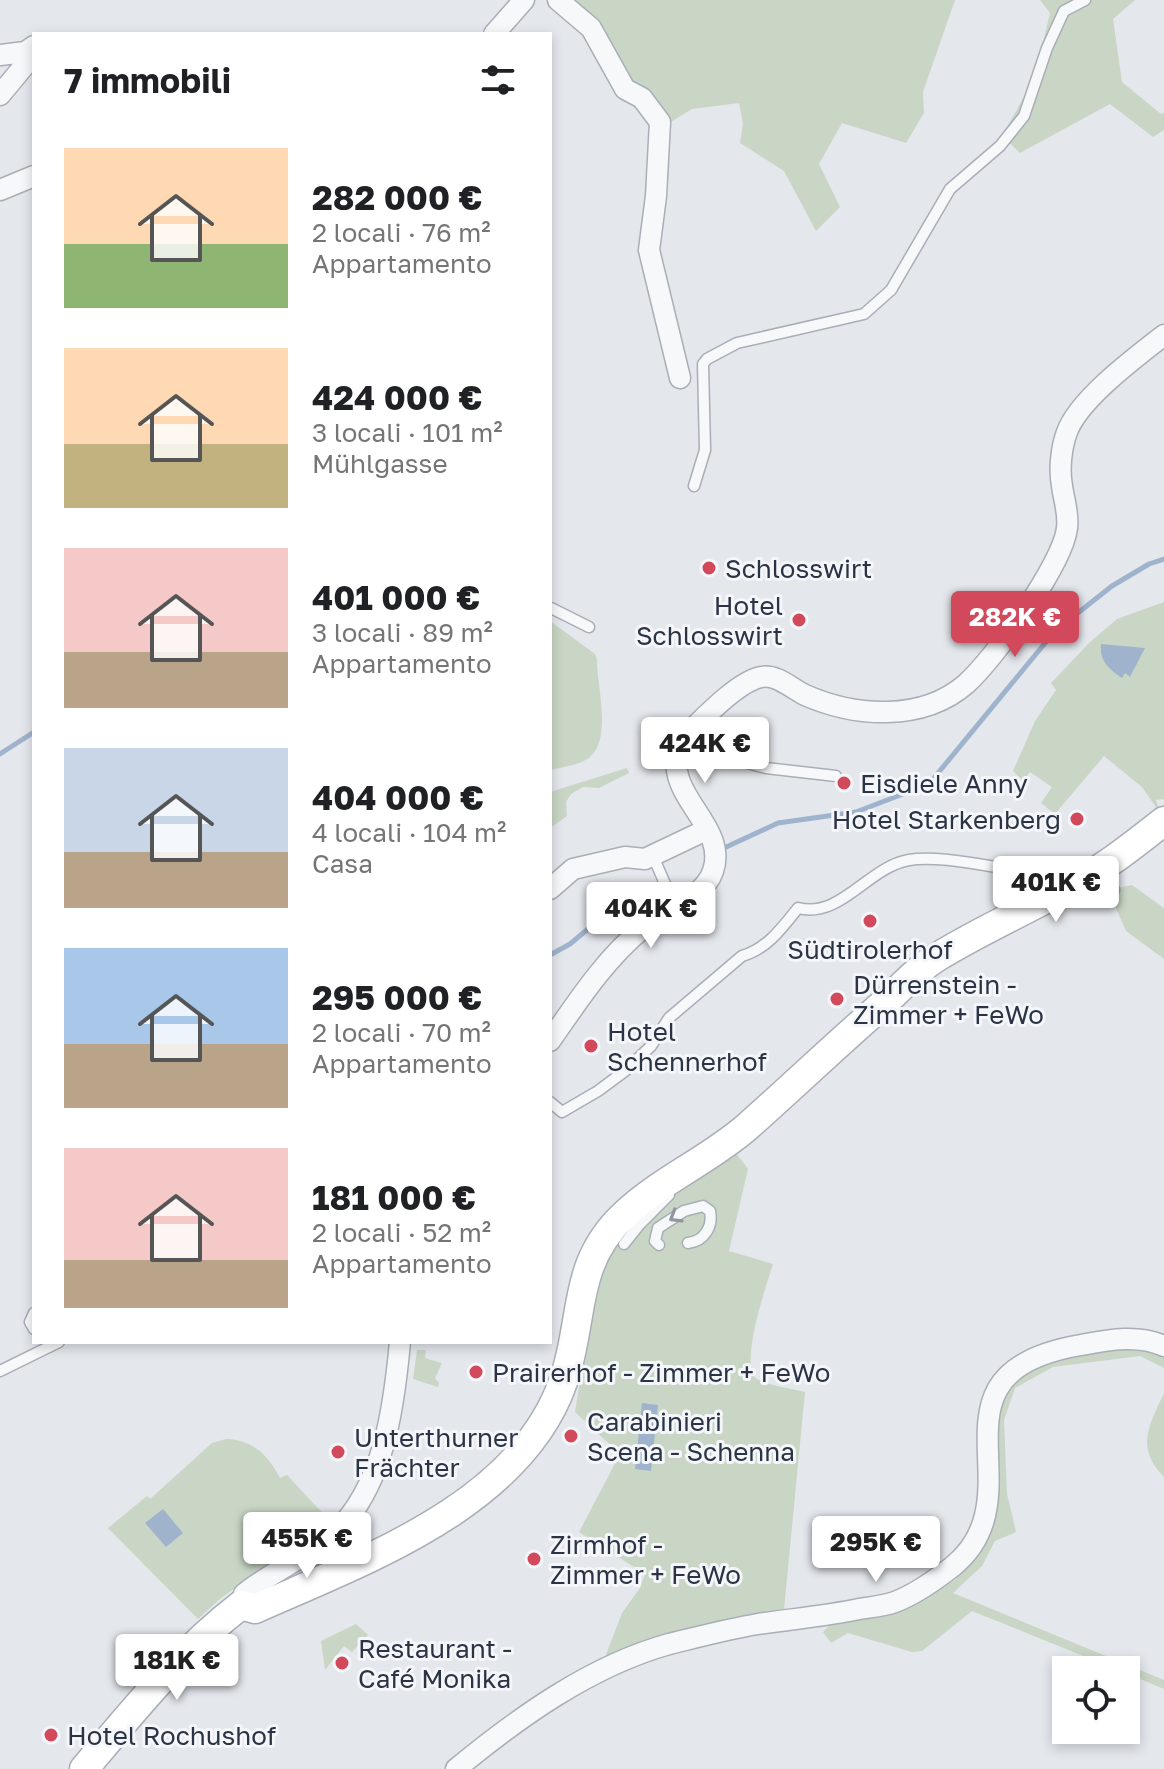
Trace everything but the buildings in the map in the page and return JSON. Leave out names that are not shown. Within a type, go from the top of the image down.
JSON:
[{"type":"street","points":[[496,32],[524,0]]},
{"type":"street","points":[[558,0],[591,28],[625,89],[642,98],[660,122],[649,250],[680,378]]},
{"type":"street","points":[[0,55],[25,52],[32,47]]},
{"type":"street","points":[[0,95],[32,56]]},
{"type":"street","points":[[0,190],[32,177]]},
{"type":"street","points":[[552,1038],[584,992],[627,941],[699,890],[710,877],[715,863],[709,837],[676,776],[679,746],[685,736],[742,687],[766,676],[823,702],[878,712],[918,709],[935,703],[965,684],[1015,624],[1062,547],[1068,512],[1061,484],[1062,453],[1066,433],[1075,415],[1137,356],[1164,335]]},
{"type":"street","points":[[241,1605],[255,1609],[370,1556],[459,1508],[503,1474],[537,1433],[555,1403],[571,1357],[585,1277],[600,1244],[623,1216],[745,1129],[927,965],[1105,865],[1164,821]]},
{"type":"street","points":[[552,887],[573,869],[625,857],[649,857],[709,837]]},
{"type":"street","points":[[456,1769],[499,1733],[555,1696],[644,1653],[756,1625],[894,1603],[926,1587],[970,1551],[982,1529],[987,1508],[989,1413],[998,1386],[1014,1367],[1037,1355],[1088,1344],[1144,1339],[1164,1346]]},
{"type":"street","points":[[84,1769],[168,1673],[204,1636],[241,1605],[244,1594],[334,1533],[359,1499],[390,1426],[400,1344]]},
{"type":"lane","points":[[694,486],[705,450],[703,364],[707,359],[737,343],[864,314],[891,290],[950,189],[1000,146],[1024,116],[1047,48],[1064,11],[1085,0]]},
{"type":"lane","points":[[552,608],[589,627]]},
{"type":"lane","points":[[685,736],[715,754],[766,768],[836,776]]},
{"type":"lane","points":[[649,857],[675,907]]},
{"type":"lane","points":[[552,1104],[562,1112],[625,1071],[651,1046],[669,1018],[742,956],[765,945],[798,908],[810,911],[823,909],[880,872],[908,860],[946,861],[1008,869]]},
{"type":"lane","points":[[1105,865],[1107,879],[1114,890],[1106,896]]},
{"type":"lane","points":[[624,1244],[677,1188]]},
{"type":"lane","points":[[659,1245],[655,1241],[658,1228],[684,1211],[703,1206],[710,1211],[712,1220],[703,1237],[688,1243]]},
{"type":"lane","points":[[0,1371],[43,1345]]},
{"type":"green space","points":[[558,0],[955,0],[923,92],[924,113],[906,143],[842,123],[819,164],[840,207],[816,231],[784,171],[740,143],[743,124],[739,103],[692,109],[661,128]]},
{"type":"green space","points":[[1040,0],[1135,0],[1113,19],[1122,82],[1161,114],[1164,113],[1164,130],[1153,137],[1110,104],[1020,153],[1002,136],[1035,77],[1050,13]]},
{"type":"green space","points":[[1164,602],[1164,799],[1156,800],[1160,813],[1142,787],[1104,756],[1055,814],[1041,803],[1052,787],[1030,772],[1023,781],[1013,771],[1035,721],[1056,690],[1051,683],[1117,619]]},
{"type":"green space","points":[[552,622],[595,654],[597,660],[601,735],[592,755],[578,763],[552,770]]},
{"type":"green space","points":[[627,768],[629,773],[599,788],[583,787],[571,794],[566,802],[567,816],[552,827],[552,791]]},
{"type":"green space","points":[[1132,885],[1164,908],[1164,959],[1126,931],[1108,890]]},
{"type":"green space","points":[[736,1153],[748,1169],[729,1251],[773,1264],[752,1342],[752,1371],[762,1381],[805,1392],[784,1610],[698,1627],[604,1660],[622,1613],[640,1588],[645,1574],[579,1532],[620,1454],[575,1412],[587,1337],[606,1261],[633,1223],[708,1165]]},
{"type":"green space","points":[[1142,1345],[1164,1351],[1164,1368],[1140,1356],[1053,1367],[1015,1388],[1004,1420],[1007,1494],[1016,1532],[995,1541],[982,1566],[953,1593],[1106,1656],[1083,1656],[972,1611],[922,1651],[912,1652],[848,1633],[831,1643],[823,1632],[841,1613],[927,1597],[956,1579],[980,1550],[994,1418],[1010,1381],[1042,1360]]},
{"type":"green space","points":[[417,1350],[426,1350],[425,1358],[442,1363],[435,1378],[438,1387],[413,1379]]},
{"type":"green space","points":[[1164,1393],[1164,1477],[1155,1466],[1147,1446],[1150,1426]]},
{"type":"green space","points":[[226,1439],[244,1442],[259,1450],[280,1478],[287,1475],[329,1520],[298,1551],[253,1575],[198,1619],[108,1528],[147,1496],[150,1499],[212,1443]]},
{"type":"green space","points":[[356,1624],[368,1635],[352,1652],[344,1646],[325,1670],[321,1641]]},
{"type":"green space","points":[[1140,1670],[1164,1680],[1164,1689],[1140,1679]]},
{"type":"water","points":[[1101,644],[1145,648],[1130,677],[1125,673],[1122,678],[1106,664]]},
{"type":"water","points":[[642,1403],[658,1405],[651,1471],[635,1469]]},
{"type":"water","points":[[163,1509],[183,1533],[166,1547],[145,1523]]},
{"type":"waterway","points":[[724,848],[778,823],[856,812],[929,784],[1055,631],[1112,586],[1149,564],[1164,559]]},
{"type":"waterway","points":[[0,754],[32,733]]},
{"type":"waterway","points":[[552,954],[570,944],[624,899]]},
{"type":"place","name":"Schlosswirt","points":[[709,568]]},
{"type":"place","name":"Hotel Schlosswirt","points":[[799,620]]},
{"type":"place","name":"Eisdiele Anny","points":[[844,783]]},
{"type":"place","name":"Hotel Starkenberg","points":[[1077,819]]},
{"type":"place","name":"Südtirolerhof","points":[[870,921]]},
{"type":"place","name":"Dürrenstein - Zimmer + FeWo","points":[[837,999]]},
{"type":"place","name":"Hotel Schennerhof","points":[[591,1046]]},
{"type":"place","name":"Prairerhof - Zimmer + FeWo","points":[[476,1372]]},
{"type":"place","name":"Carabinieri Scena - Schenna","points":[[571,1436]]},
{"type":"place","name":"Unterthurner Frächter","points":[[338,1452]]},
{"type":"place","name":"Zirmhof - Zimmer + FeWo","points":[[534,1559]]},
{"type":"place","name":"Restaurant - Café Monika","points":[[342,1663]]},
{"type":"place","name":"Hotel Rochushof","points":[[51,1735]]}]
